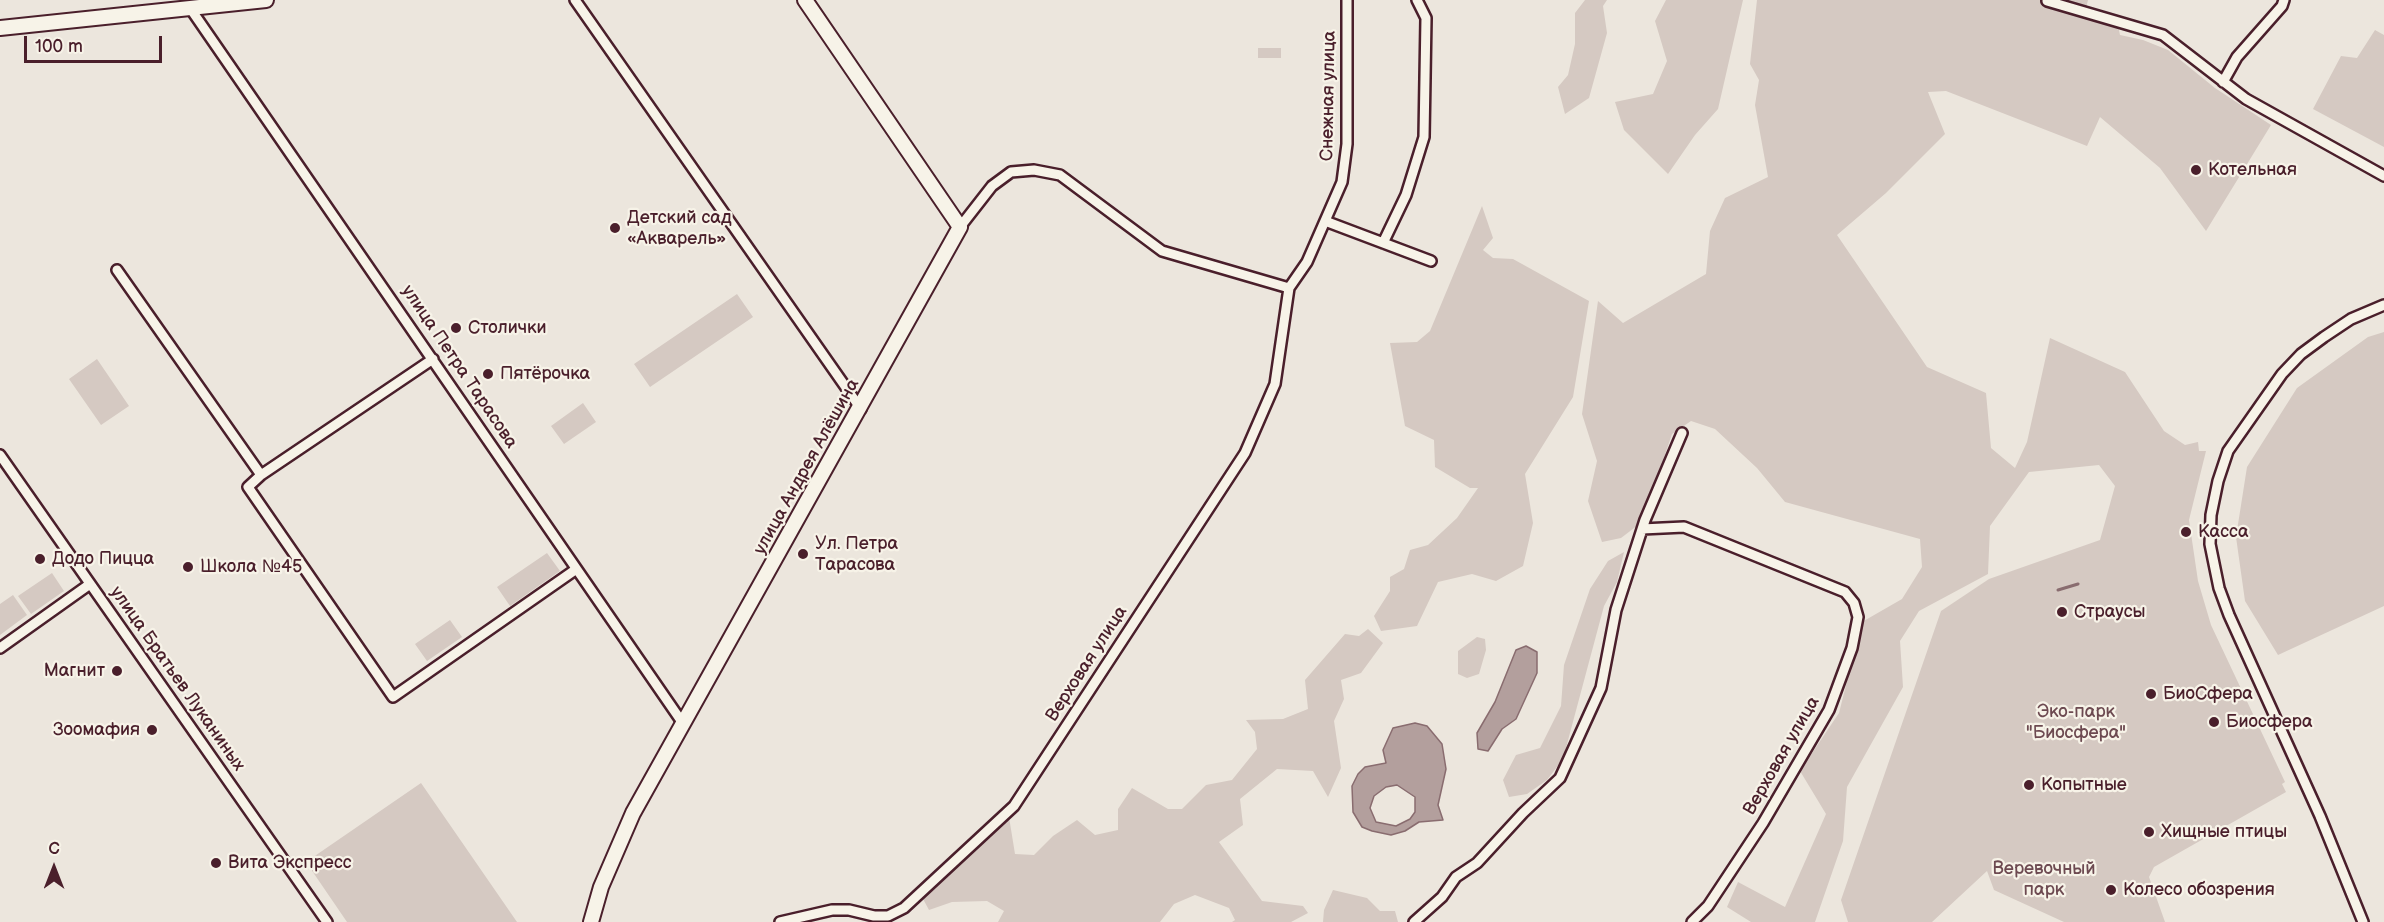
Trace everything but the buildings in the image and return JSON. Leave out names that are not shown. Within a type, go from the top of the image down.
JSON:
[{"type":"street","points":[[0,28],[266,0]]},
{"type":"street","points":[[575,0],[861,409]]},
{"type":"street","points":[[805,0],[960,227],[992,186],[1011,172],[1034,170],[1060,175],[1162,251],[1289,288]]},
{"type":"street","name":"Снежная улица","points":[[1289,288],[1307,262],[1342,182],[1347,144],[1347,0]]},
{"type":"street","points":[[1383,243],[1406,195],[1425,137],[1426,18],[1418,0]]},
{"type":"street","points":[[2223,82],[2237,57],[2282,6],[2284,0]]},
{"type":"street","points":[[2047,1],[2163,35],[2246,99],[2384,176]]},
{"type":"street","name":"улица Петра Тарасова","points":[[190,8],[433,359],[575,570],[682,722]]},
{"type":"street","points":[[1325,220],[1431,261]]},
{"type":"street","name":"улица Андрея Алёшина","points":[[682,722],[861,409],[960,227]]},
{"type":"street","points":[[117,270],[261,475]]},
{"type":"street","name":"Верховая улица","points":[[780,922],[832,910],[849,910],[874,916],[888,916],[904,908],[1014,806],[1245,453],[1275,384],[1289,288]]},
{"type":"street","points":[[2364,922],[2320,816],[2229,615],[2219,588],[2210,544],[2211,515],[2218,480],[2228,451],[2282,374],[2301,354],[2324,337],[2351,319],[2384,305]]},
{"type":"street","points":[[433,359],[261,475],[248,487],[393,698],[575,570]]},
{"type":"street","points":[[1414,922],[1442,897],[1456,877],[1477,863],[1523,813],[1560,778],[1601,688],[1616,610],[1642,529],[1682,433]]},
{"type":"street","name":"улица Братьев Луканиных","points":[[0,455],[327,922]]},
{"type":"street","name":"Верховая улица","points":[[1642,529],[1684,527],[1845,592],[1854,603],[1858,617],[1852,648],[1829,710],[1763,823],[1707,906],[1692,922]]},
{"type":"street","points":[[0,648],[90,584]]},
{"type":"street","points":[[591,922],[601,887],[633,813],[682,722]]},
{"type":"green space","points":[[1585,0],[1607,0],[1603,6],[1607,33],[1589,98],[1565,114],[1558,87],[1568,75],[1575,44],[1575,13]]},
{"type":"green space","points":[[1666,0],[1743,0],[1718,109],[1695,135],[1668,174],[1624,130],[1615,102],[1653,94],[1667,61],[1655,21]]},
{"type":"green space","points":[[1757,0],[2088,0],[2084,16],[2118,26],[2120,35],[2143,40],[2168,50],[2215,88],[2271,125],[2206,231],[2160,168],[2100,117],[2087,146],[1946,91],[1928,92],[1945,134],[1886,193],[1837,235],[1927,367],[1986,393],[1991,448],[2015,468],[2027,442],[2050,338],[2125,372],[2164,431],[2185,445],[2198,442],[2199,451],[2206,451],[2189,520],[2198,581],[2211,625],[2285,782],[2282,784],[2286,792],[2154,867],[2149,877],[2165,922],[2064,922],[1994,890],[1987,871],[1932,922],[1848,922],[1841,900],[1941,611],[1989,579],[2100,540],[2115,486],[2099,465],[2029,472],[1990,526],[1988,574],[1919,611],[1900,641],[1903,687],[1847,787],[1843,841],[1815,922],[1751,922],[1727,907],[1738,882],[1785,907],[1826,814],[1800,771],[1839,713],[1862,622],[1902,599],[1922,567],[1920,539],[1785,502],[1757,468],[1715,429],[1691,421],[1672,434],[1642,522],[1621,538],[1602,542],[1588,501],[1597,461],[1582,414],[1598,301],[1623,323],[1706,274],[1710,231],[1725,198],[1768,177],[1755,105],[1759,80],[1750,64]]},
{"type":"green space","points":[[2375,30],[2384,35],[2384,147],[2313,109],[2341,56],[2357,58]]},
{"type":"green space","points":[[1258,48],[1281,48],[1281,58],[1258,58]]},
{"type":"green space","points":[[1482,206],[1493,238],[1483,250],[1493,258],[1513,259],[1589,301],[1573,397],[1525,474],[1533,523],[1523,566],[1496,581],[1472,574],[1438,582],[1417,626],[1381,631],[1374,616],[1390,591],[1390,577],[1404,569],[1410,550],[1428,545],[1457,518],[1478,488],[1470,488],[1435,467],[1434,440],[1405,426],[1390,343],[1417,342],[1430,331]]},
{"type":"green space","points":[[737,294],[753,317],[650,387],[634,364]]},
{"type":"green space","points":[[2384,332],[2384,606],[2278,655],[2245,601],[2236,537],[2247,467],[2297,388],[2368,337]]},
{"type":"green space","points":[[97,359],[129,406],[101,425],[69,379]]},
{"type":"green space","points":[[583,403],[596,422],[564,444],[551,426]]},
{"type":"green space","points":[[1624,552],[1617,582],[1604,606],[1563,759],[1547,780],[1527,794],[1509,797],[1503,780],[1516,755],[1540,748],[1561,706],[1564,665],[1590,589],[1608,561]]},
{"type":"green space","points":[[547,553],[560,571],[510,606],[497,587]]},
{"type":"green space","points":[[52,573],[64,591],[31,614],[18,596]]},
{"type":"green space","points":[[13,595],[27,615],[0,635],[0,604]]},
{"type":"green space","points":[[450,620],[462,637],[427,661],[415,644]]},
{"type":"green space","points":[[1368,629],[1383,643],[1361,673],[1341,680],[1344,699],[1334,721],[1341,768],[1328,797],[1313,771],[1277,769],[1240,799],[1243,825],[1219,842],[1262,901],[1303,906],[1308,913],[1291,922],[1232,922],[1235,920],[1229,908],[1195,895],[1174,904],[1160,922],[998,922],[1004,911],[987,901],[952,902],[929,910],[922,897],[1009,817],[1015,854],[1034,855],[1053,836],[1077,820],[1095,835],[1118,830],[1118,809],[1132,788],[1168,809],[1182,809],[1206,785],[1232,780],[1257,749],[1255,732],[1246,720],[1283,719],[1308,709],[1305,680],[1345,634],[1359,636]]},
{"type":"green space","points":[[1477,637],[1485,639],[1486,650],[1479,674],[1467,678],[1458,674],[1458,651]]},
{"type":"green space","points":[[421,783],[517,922],[347,922],[306,862]]},
{"type":"green space","points":[[1333,890],[1367,898],[1380,911],[1395,911],[1398,922],[1323,922],[1324,910]]},
{"type":"shaded area","points":[[1526,646],[1537,652],[1537,673],[1516,719],[1502,729],[1488,751],[1478,749],[1477,733],[1495,702],[1516,650]]},
{"type":"shaded area","points":[[1415,723],[1427,726],[1442,744],[1446,769],[1438,805],[1443,820],[1419,822],[1405,831],[1391,835],[1362,827],[1353,812],[1352,786],[1358,774],[1365,767],[1386,763],[1383,750],[1393,728]],"holes":[[[1397,785],[1415,797],[1415,812],[1410,819],[1396,826],[1376,822],[1370,808],[1374,796],[1386,787]]]},
{"type":"waterway","points":[[2058,590],[2078,584]]},
{"type":"place","name":"Котельная","points":[[2196,170]]},
{"type":"place","name":"Детский сад «Акварель»","points":[[615,228]]},
{"type":"place","name":"Столички","points":[[456,328]]},
{"type":"place","name":"Пятёрочка","points":[[488,374]]},
{"type":"place","name":"Касса","points":[[2186,532]]},
{"type":"place","name":"Ул. Петра Тарасова","points":[[803,554]]},
{"type":"place","name":"Додо Пицца","points":[[40,559]]},
{"type":"place","name":"Школа №45","points":[[188,567]]},
{"type":"place","name":"Страусы","points":[[2062,612]]},
{"type":"place","name":"Магнит","points":[[117,671]]},
{"type":"place","name":"БиоСфера","points":[[2151,694]]},
{"type":"place","name":"Биосфера","points":[[2214,722]]},
{"type":"place","name":"Зоомафия","points":[[152,730]]},
{"type":"place","name":"Копытные","points":[[2029,785]]},
{"type":"place","name":"Хищные птицы","points":[[2149,832]]},
{"type":"place","name":"Вита Экспресс","points":[[216,863]]},
{"type":"place","name":"Колесо обозрения","points":[[2111,890]]},
{"type":"park label","name":"Эко-парк \"Биосфера\"","points":[[2076,722]]},
{"type":"park label","name":"Веревочный парк","points":[[2044,879]]}]
